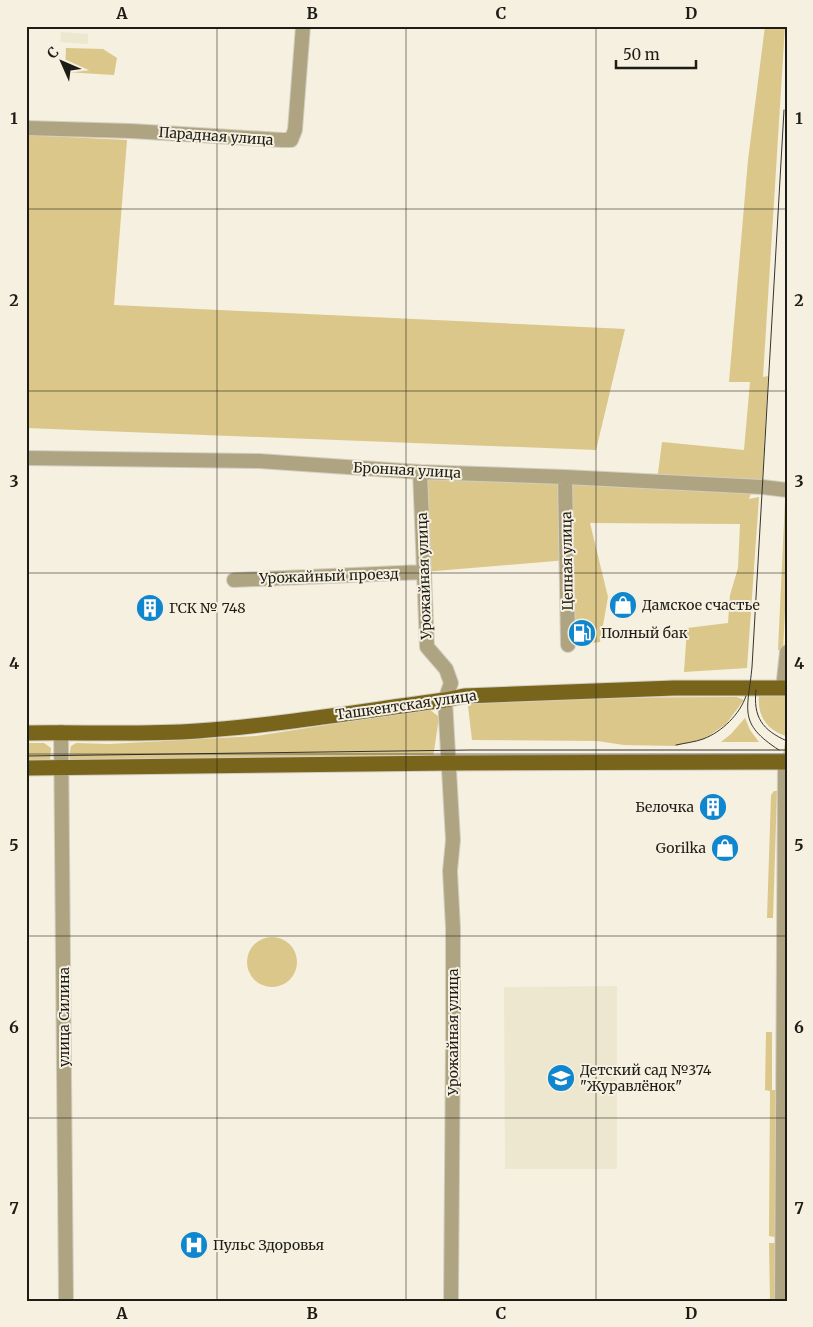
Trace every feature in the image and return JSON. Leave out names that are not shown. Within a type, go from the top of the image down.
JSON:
[{"type":"main road","name":"Ташкентская улица","points":[[26,733],[60,732],[84,734],[196,731],[300,720],[464,696],[674,688],[785,688]]},
{"type":"main road","points":[[26,768],[449,763],[786,762]]},
{"type":"street","name":"Парадная улица","points":[[26,128],[131,131],[291,140],[296,121],[303,26]]},
{"type":"street","name":"Бронная улица","points":[[26,458],[259,461],[420,472],[566,477],[762,487],[787,490]]},
{"type":"street","name":"Урожайная улица","points":[[420,472],[427,647],[446,669],[451,683],[445,700],[453,840],[450,871],[453,947],[451,1301]]},
{"type":"street","name":"Цепная улица","points":[[566,477],[568,645]]},
{"type":"street","name":"Урожайный проезд","points":[[234,580],[423,572]]},
{"type":"street","points":[[785,688],[787,652]]},
{"type":"street","name":"улица Силина","points":[[60,732],[62,768],[66,1301]]},
{"type":"street","points":[[782,1301],[786,762]]},
{"type":"shaded area","points":[[765,26],[785,26],[763,377],[768,376],[762,487],[754,486],[749,499],[759,497],[747,668],[684,672],[687,628],[728,623],[730,595],[738,568],[740,524],[590,523],[608,597],[600,642],[568,645],[567,560],[423,572],[420,472],[657,481],[662,442],[744,450],[750,382],[729,382],[748,160]]},
{"type":"shaded area","points":[[61,32],[88,34],[88,44],[60,42]]},
{"type":"shaded area","points":[[66,48],[103,49],[117,58],[114,75],[65,72]]},
{"type":"shaded area","points":[[26,135],[127,140],[114,305],[625,329],[596,450],[26,428]]},
{"type":"shaded area","points":[[785,501],[787,502],[787,569],[783,652],[778,650]]},
{"type":"shaded area","points":[[787,694],[787,754],[783,755],[786,736],[773,730],[764,721],[761,715],[759,695]]},
{"type":"shaded area","points":[[737,697],[744,700],[726,724],[704,739],[675,746],[624,745],[597,741],[472,740],[468,706],[474,702],[543,698]]},
{"type":"shaded area","points":[[429,709],[439,717],[433,758],[73,763],[69,757],[71,746],[76,743],[109,744],[256,736]]},
{"type":"shaded area","points":[[745,718],[750,730],[759,742],[721,742],[731,734]]},
{"type":"shaded area","points":[[26,743],[44,743],[51,748],[50,761],[26,762]]},
{"type":"shaded area","points":[[774,791],[777,791],[773,918],[767,918],[771,795]]},
{"type":"shaded area","points":[[267,937],[277,937],[290,944],[297,957],[297,967],[290,980],[277,987],[267,987],[258,983],[251,976],[247,967],[247,957],[251,948],[258,941]]},
{"type":"shaded area","name":"Детский сад №374 \"Журавлёнок\"","points":[[617,986],[617,1169],[505,1169],[504,987]]},
{"type":"shaded area","points":[[766,1032],[772,1032],[772,1090],[776,1090],[775,1237],[769,1236],[770,1091],[765,1090]]},
{"type":"shaded area","points":[[769,1243],[776,1243],[776,1301],[770,1301]]},
{"type":"tram line","points":[[779,750],[756,732],[748,714],[748,705],[752,667],[784,110]]},
{"type":"tram line","points":[[756,690],[756,708],[761,722],[771,732],[787,741]]},
{"type":"tram line","points":[[676,745],[700,740],[717,732],[735,716],[746,696]]},
{"type":"tram line","points":[[26,756],[471,750],[787,750]]},
{"type":"place","name":"Дамское счастье","points":[[623,605]]},
{"type":"place","name":"ГСК № 748","points":[[150,608]]},
{"type":"place","name":"Полный бак","points":[[582,633]]},
{"type":"place","name":"Белочка","points":[[713,807]]},
{"type":"place","name":"Gorilka","points":[[725,848]]},
{"type":"place","name":"Детский сад №374 \"Журавлёнок\"","points":[[561,1078]]},
{"type":"place","name":"Пульс Здоровья","points":[[194,1245]]}]
